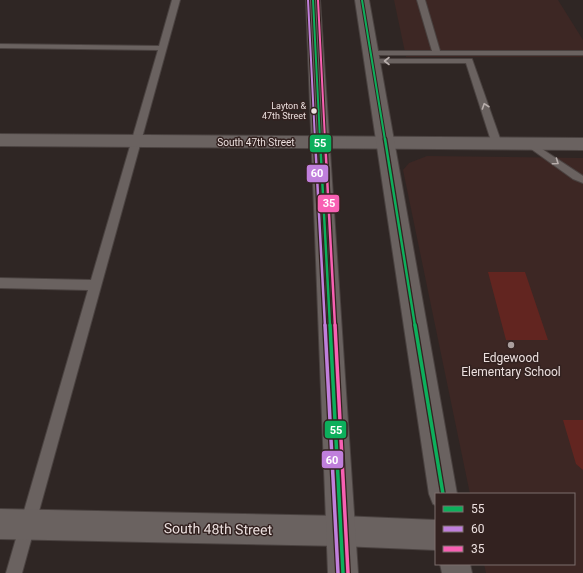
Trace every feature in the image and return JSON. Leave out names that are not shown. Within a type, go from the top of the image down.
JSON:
[{"type":"main road","points":[[313,0],[343,573]]},
{"type":"main road","points":[[362,0],[443,493]]},
{"type":"main road","name":"South 47th Street","points":[[0,140],[583,144]]},
{"type":"main road","name":"South 48th Street","points":[[14,524],[340,531],[435,535]]},
{"type":"lane","points":[[14,573],[14,524],[95,284],[176,0]]},
{"type":"lane","points":[[421,0],[437,53]]},
{"type":"lane","points":[[0,46],[162,48]]},
{"type":"lane","points":[[371,57],[437,53],[583,53]]},
{"type":"lane","points":[[371,57],[469,62],[497,144]]},
{"type":"lane","points":[[530,144],[583,180]]},
{"type":"lane","points":[[0,283],[95,284]]},
{"type":"shaded area","points":[[394,0],[558,0],[583,40],[583,57],[406,57]]},
{"type":"shaded area","name":"Edgewood Elementary School","points":[[427,156],[583,158],[583,573],[486,573],[484,565],[575,565],[575,493],[470,493],[403,170],[409,163]]},
{"type":"shaded area","points":[[488,272],[525,272],[548,340],[506,340]]},
{"type":"shaded area","points":[[563,420],[583,420],[583,470],[576,464]]},
{"type":"transit line","name":"60","points":[[308,0],[338,573]]},
{"type":"transit line","name":"55","points":[[313,0],[343,573]]},
{"type":"transit line","name":"35","points":[[318,0],[348,573]]},
{"type":"transit line","name":"55","points":[[362,0],[443,493]]},
{"type":"place","name":"Layton & 47th Street","points":[[314,111]]},
{"type":"place","name":"Edgewood Elementary School","points":[[511,345]]}]
